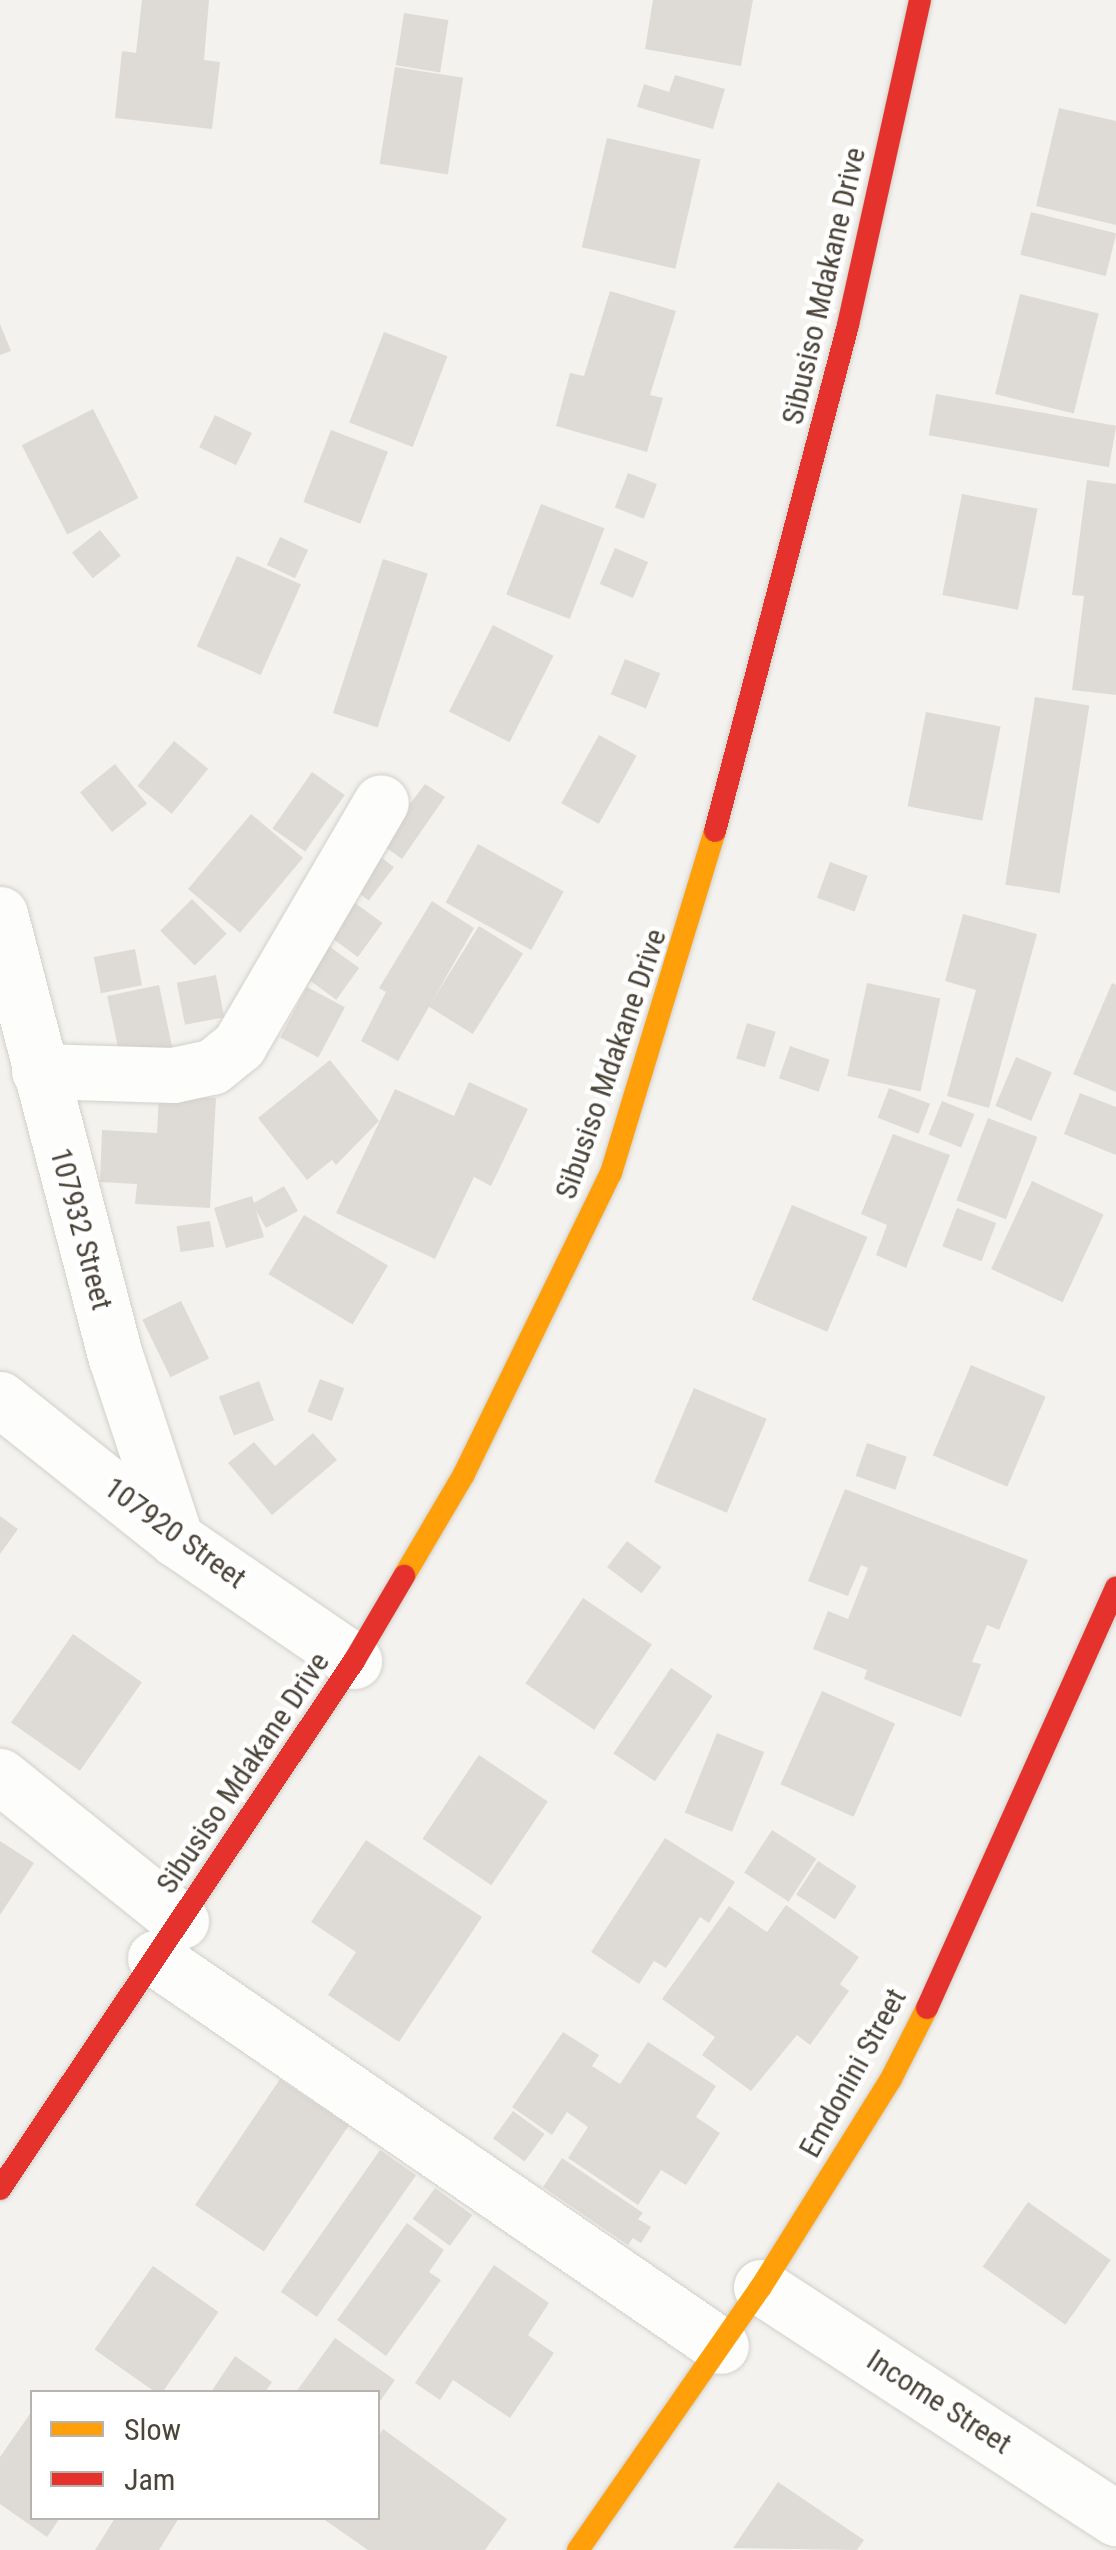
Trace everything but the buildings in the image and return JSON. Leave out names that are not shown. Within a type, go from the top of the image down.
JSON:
[{"type":"street","name":"Sibusiso Mdakane Drive","points":[[0,2189],[354,1661],[464,1474],[611,1173],[686,940],[848,326],[920,0]]},
{"type":"street","points":[[39,1071],[174,1075],[212,1067],[238,1046],[381,802]]},
{"type":"street","name":"107932 Street","points":[[0,914],[116,1358],[176,1539]]},
{"type":"street","name":"107920 Street","points":[[0,1399],[176,1539],[354,1661]]},
{"type":"street","name":"Emdonini Street","points":[[578,2550],[761,2287],[891,2079],[960,1943],[1116,1588]]},
{"type":"street","points":[[0,1776],[168,1940],[721,2346]]},
{"type":"street","name":"Income Street","points":[[761,2287],[1116,2518]]},
{"type":"traffic: slow","points":[[404,1576],[464,1474],[611,1173],[715,831]]},
{"type":"traffic: slow","points":[[578,2550],[761,2287],[891,2079],[927,2008]]},
{"type":"traffic: jam","points":[[715,831],[848,325],[920,0]]},
{"type":"traffic: jam","points":[[0,2189],[354,1661],[404,1576]]},
{"type":"traffic: jam","points":[[927,2008],[1116,1588]]}]
